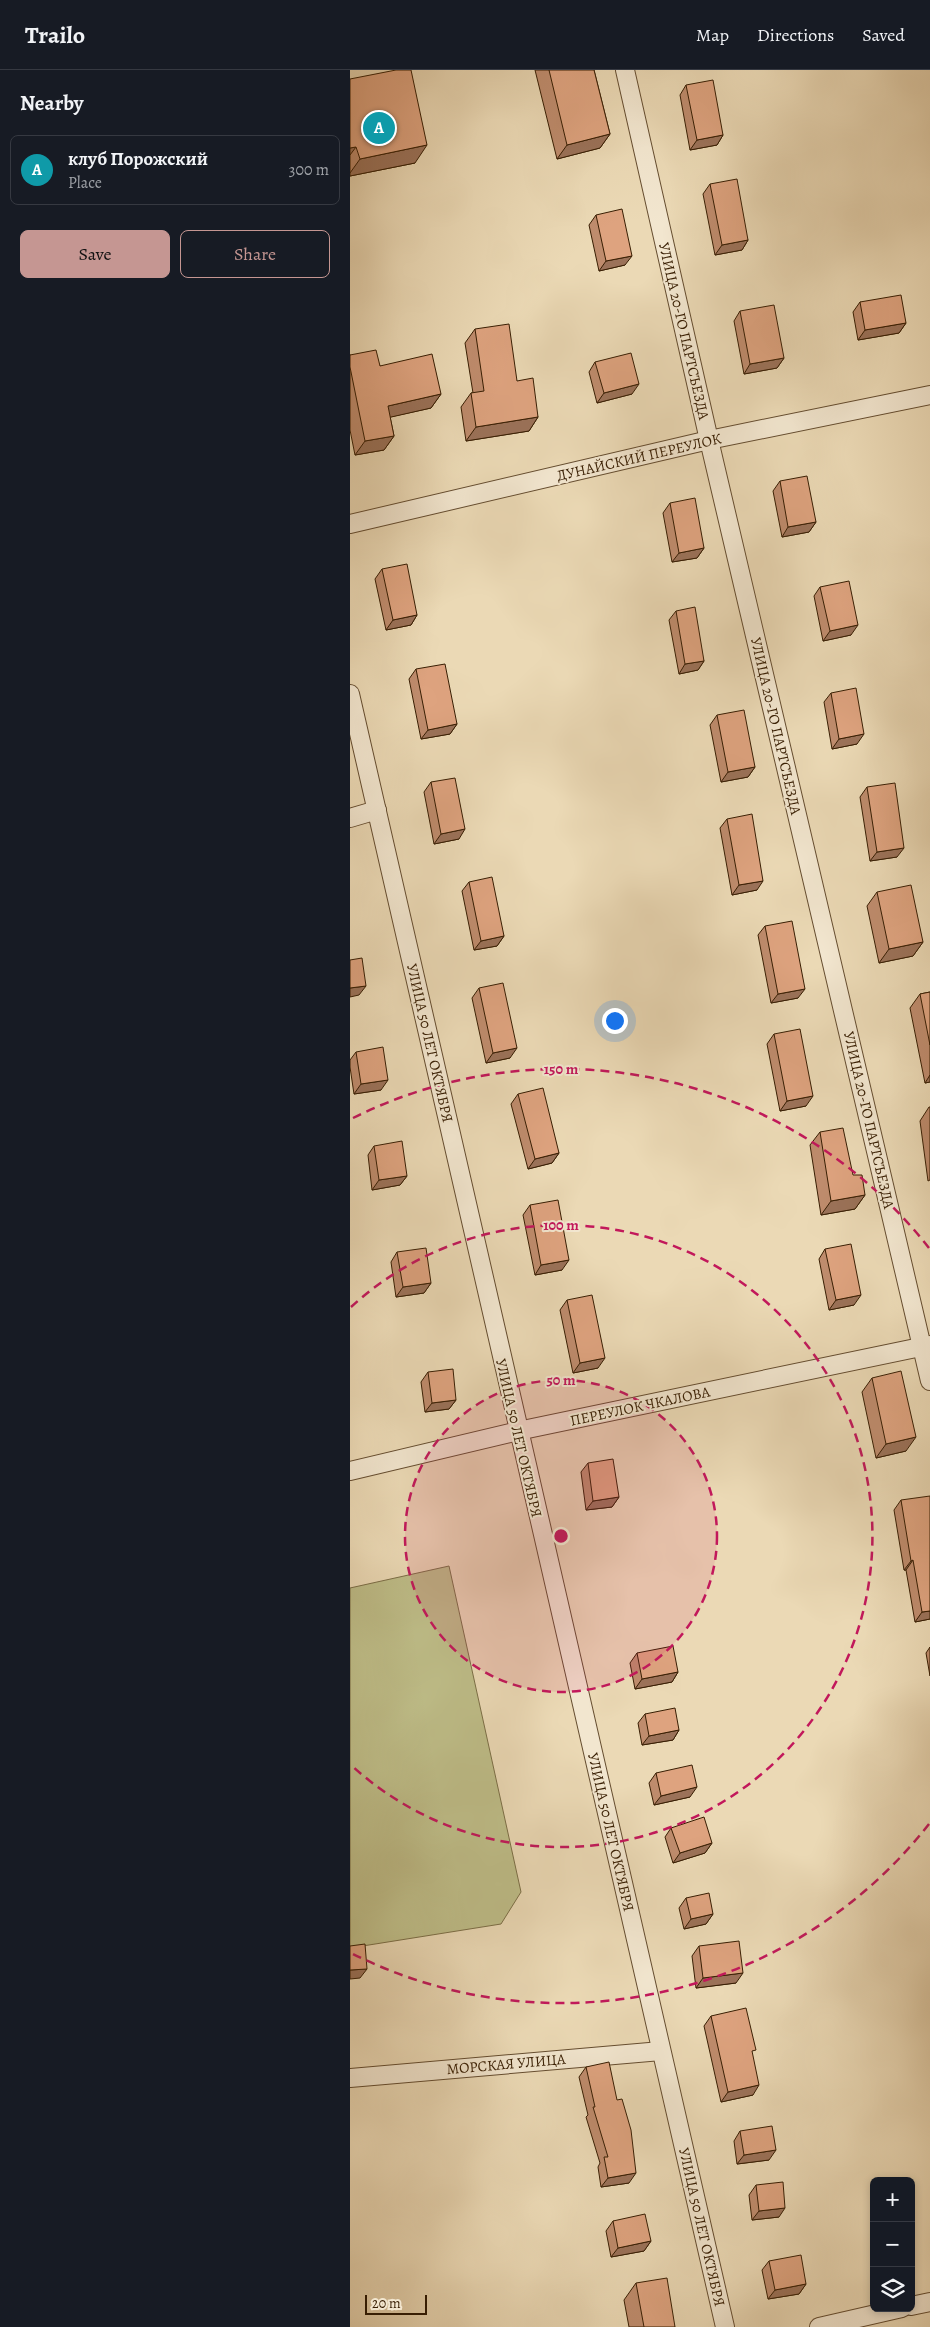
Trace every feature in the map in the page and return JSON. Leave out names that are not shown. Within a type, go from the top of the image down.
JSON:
[{"type":"street","name":"УЛИЦА 20-ГО ПАРТСЪЕЗДА","points":[[625,70],[709,440],[926,1346],[930,1381]]},
{"type":"street","name":"ДУНАЙСКИЙ ПЕРЕУЛОК","points":[[350,524],[709,440],[930,395]]},
{"type":"street","name":"УЛИЦА 50 ЛЕТ ОКТЯБРЯ","points":[[350,694],[725,2327]]},
{"type":"street","points":[[350,818],[377,810]]},
{"type":"street","name":"ПЕРЕУЛОК ЧКАЛОВА","points":[[350,1471],[518,1431],[926,1346]]},
{"type":"street","name":"МОРСКАЯ УЛИЦА","points":[[350,2078],[661,2051]]},
{"type":"street","points":[[915,2305],[930,2302]]},
{"type":"street","points":[[819,2327],[885,2312]]},
{"type":"shaded area","points":[[449,1566],[521,1892],[501,1924],[350,1948],[350,1588]]},
{"type":"building","points":[[396,70],[411,70],[427,145],[360,159],[356,147],[350,148],[350,79]]},
{"type":"building","points":[[549,70],[594,70],[610,134],[567,145]]},
{"type":"building","points":[[713,80],[723,135],[697,140],[686,85]]},
{"type":"building","points":[[737,179],[748,240],[722,245],[710,184]]},
{"type":"building","points":[[622,209],[632,256],[606,261],[596,215]]},
{"type":"building","points":[[901,295],[906,323],[865,330],[860,302]]},
{"type":"building","points":[[774,305],[784,358],[750,364],[740,311]]},
{"type":"building","points":[[509,324],[517,381],[533,378],[538,417],[476,427],[471,393],[484,391],[475,329]]},
{"type":"building","points":[[376,350],[380,366],[432,354],[441,394],[388,406],[394,436],[365,441],[350,367],[350,355]]},
{"type":"building","points":[[631,353],[639,384],[604,393],[595,362]]},
{"type":"building","points":[[807,476],[816,522],[788,527],[780,481]]},
{"type":"building","points":[[695,498],[704,548],[679,553],[670,503]]},
{"type":"building","points":[[407,564],[417,615],[393,620],[382,569]]},
{"type":"building","points":[[849,581],[858,625],[830,631],[820,587]]},
{"type":"building","points":[[695,607],[704,661],[685,664],[676,611]]},
{"type":"building","points":[[445,664],[457,724],[428,730],[416,669]]},
{"type":"building","points":[[856,688],[864,734],[839,739],[831,693]]},
{"type":"building","points":[[744,710],[755,767],[728,772],[717,715]]},
{"type":"building","points":[[455,778],[465,829],[441,834],[431,782]]},
{"type":"building","points":[[895,783],[904,848],[877,852],[867,787]]},
{"type":"building","points":[[752,814],[763,881],[739,885],[727,819]]},
{"type":"building","points":[[492,877],[504,936],[481,941],[469,882]]},
{"type":"building","points":[[911,885],[923,942],[889,949],[877,892]]},
{"type":"building","points":[[792,921],[805,989],[778,994],[765,926]]},
{"type":"building","points":[[362,958],[366,986],[350,988],[350,960]]},
{"type":"building","points":[[503,983],[517,1048],[493,1053],[479,988]]},
{"type":"building","points":[[930,992],[930,1045],[920,994]]},
{"type":"building","points":[[800,1029],[813,1096],[787,1101],[774,1034]]},
{"type":"building","points":[[383,1047],[388,1080],[361,1084],[356,1052]]},
{"type":"building","points":[[543,1088],[559,1153],[535,1159],[518,1094]]},
{"type":"building","points":[[843,1128],[853,1175],[862,1175],[865,1195],[831,1201],[820,1132]]},
{"type":"building","points":[[402,1141],[407,1176],[379,1180],[374,1146]]},
{"type":"building","points":[[558,1200],[569,1260],[541,1265],[530,1205]]},
{"type":"building","points":[[851,1244],[861,1295],[836,1300],[825,1249]]},
{"type":"building","points":[[426,1248],[431,1283],[403,1287],[397,1252]]},
{"type":"building","points":[[592,1295],[605,1358],[580,1363],[567,1300]]},
{"type":"building","points":[[453,1369],[456,1400],[432,1403],[428,1372]]},
{"type":"building","points":[[901,1371],[916,1437],[886,1444],[872,1378]]},
{"type":"building","points":[[613,1459],[619,1497],[593,1501],[588,1463]]},
{"type":"building","points":[[930,1496],[930,1611],[922,1612],[901,1500]]},
{"type":"building","points":[[673,1646],[678,1672],[642,1679],[637,1653]]},
{"type":"building","points":[[675,1708],[679,1730],[649,1736],[645,1714]]},
{"type":"building","points":[[692,1765],[697,1787],[661,1796],[656,1773]]},
{"type":"building","points":[[704,1817],[712,1843],[680,1853],[671,1828]]},
{"type":"building","points":[[709,1893],[713,1914],[691,1919],[686,1898]]},
{"type":"building","points":[[739,1941],[743,1973],[703,1978],[699,1946]]},
{"type":"building","points":[[365,1944],[367,1969],[350,1970],[350,1946]]},
{"type":"building","points":[[746,2008],[756,2050],[752,2051],[759,2085],[728,2092],[711,2016]]},
{"type":"building","points":[[609,2062],[617,2100],[622,2099],[631,2130],[636,2173],[608,2178],[604,2157],[608,2157],[593,2107],[595,2107],[586,2067]]},
{"type":"building","points":[[772,2126],[776,2150],[744,2155],[740,2131]]},
{"type":"building","points":[[783,2182],[785,2208],[759,2211],[756,2185]]},
{"type":"building","points":[[645,2214],[651,2241],[618,2248],[613,2221]]},
{"type":"building","points":[[801,2255],[806,2284],[775,2290],[769,2261]]},
{"type":"building","points":[[667,2278],[675,2327],[644,2327],[636,2283]]},
{"type":"place","name":"клуб Порожский","points":[[379,128]]}]
